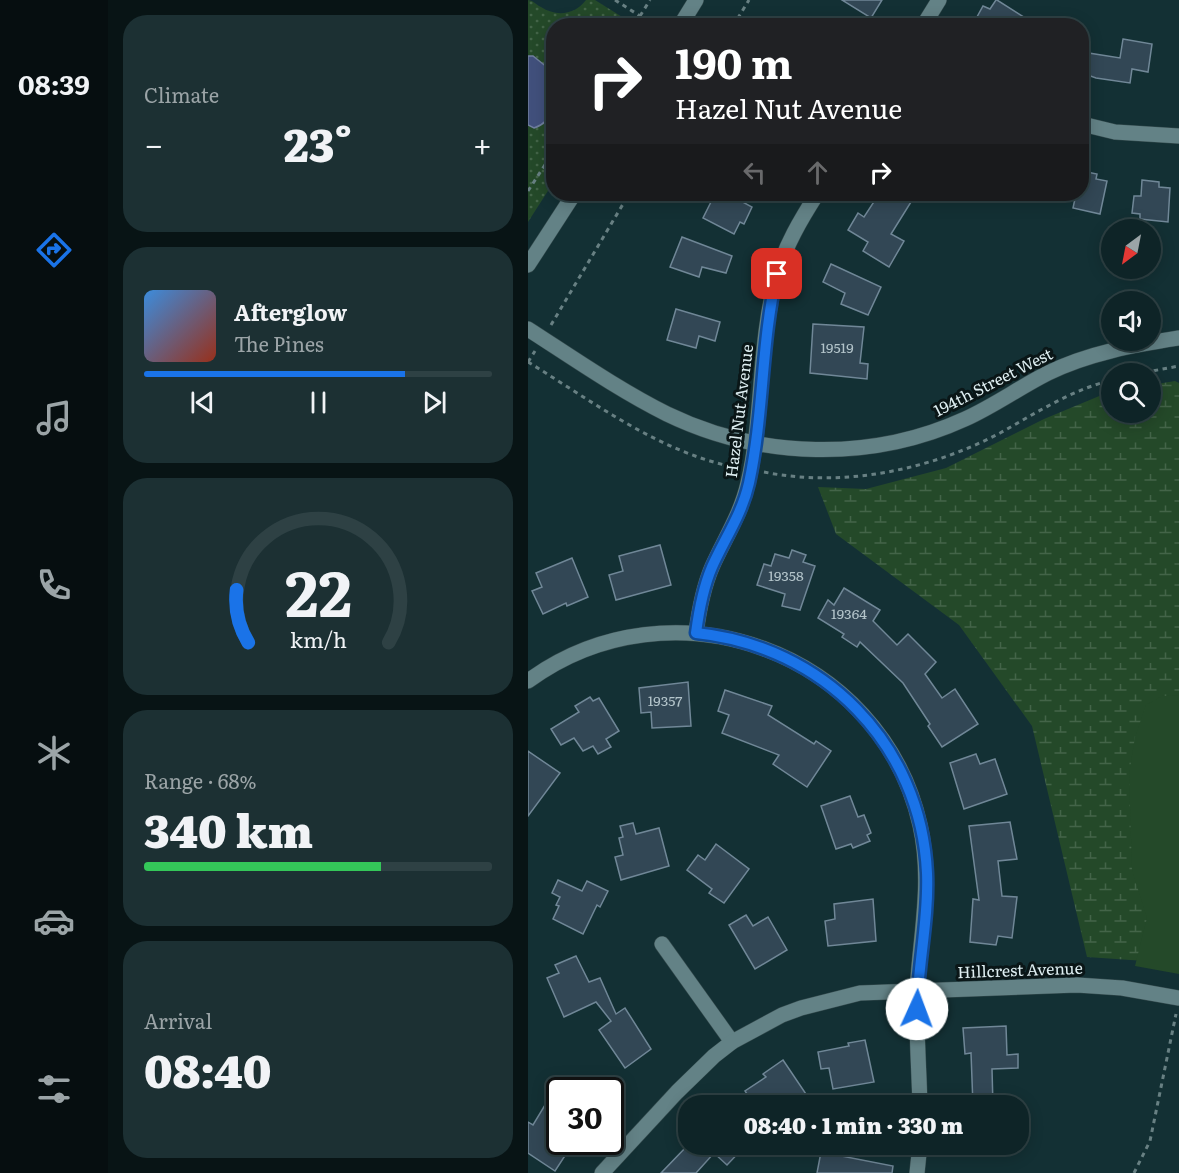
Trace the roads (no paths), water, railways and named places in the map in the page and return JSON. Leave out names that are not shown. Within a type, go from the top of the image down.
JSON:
[{"type":"street","points":[[685,18],[696,0]]},
{"type":"street","points":[[928,18],[939,0]]},
{"type":"street","points":[[1089,126],[1115,132],[1179,136]]},
{"type":"street","points":[[528,265],[569,201]]},
{"type":"street","name":"Hazel Nut Avenue","points":[[696,633],[703,591],[744,501],[756,445],[770,312],[777,274],[789,242],[813,201]]},
{"type":"street","name":"194th Street West","points":[[528,329],[668,415],[756,445],[841,449],[864,448],[926,435],[966,419],[1064,366],[1132,345],[1179,338]]},
{"type":"street","points":[[528,681],[568,656],[605,642],[644,634],[696,633],[754,644],[805,668],[831,685],[871,725],[902,773],[920,822],[925,852],[927,896],[918,991],[919,1095]]},
{"type":"street","points":[[662,944],[732,1042]]},
{"type":"street","name":"Hillcrest Avenue","points":[[602,1173],[692,1076],[732,1042],[782,1015],[822,1001],[860,993],[1077,985],[1130,989],[1178,1004]]},
{"type":"street","points":[[917,1173],[919,1155]]},
{"type":"water","points":[[528,56],[533,56],[546,66],[546,121],[534,128],[528,125]]}]
